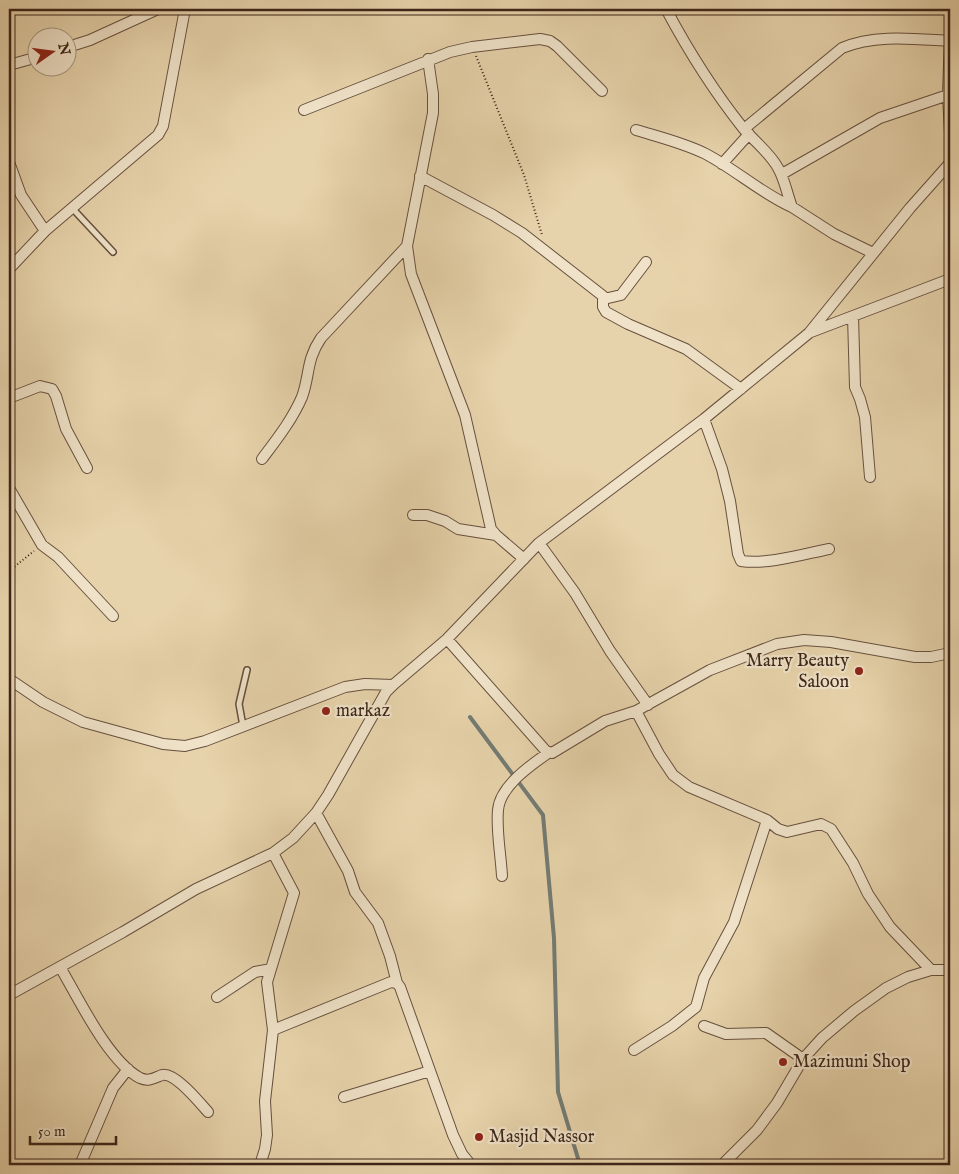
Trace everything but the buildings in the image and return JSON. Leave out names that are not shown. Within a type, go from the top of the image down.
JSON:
[{"type":"street","points":[[78,44],[158,9]]},
{"type":"street","points":[[9,269],[45,231],[158,135],[163,126],[185,9]]},
{"type":"street","points":[[666,9],[692,57],[747,132],[777,165],[782,174],[792,207]]},
{"type":"street","points":[[950,36],[948,95],[950,132]]},
{"type":"street","points":[[304,110],[362,89],[428,59],[450,52],[472,47],[540,39],[550,40],[602,91]]},
{"type":"street","points":[[722,164],[747,132],[842,48],[855,42],[897,39],[950,41]]},
{"type":"street","points":[[428,59],[433,94],[433,112],[407,246],[411,274],[465,415],[491,529],[524,559]]},
{"type":"street","points":[[9,65],[28,60]]},
{"type":"street","points":[[782,174],[880,118],[948,95]]},
{"type":"street","points":[[636,130],[682,144],[706,155],[772,198],[792,207],[834,234],[873,253]]},
{"type":"street","points":[[9,162],[21,195],[45,231]]},
{"type":"street","points":[[9,982],[12,993],[196,889],[274,853],[293,838],[316,813],[386,692],[393,684],[447,639],[538,543],[704,418],[809,333],[910,208],[950,165]]},
{"type":"street","points":[[420,176],[493,214],[522,233],[600,293],[604,299],[603,307],[606,312],[628,324],[686,348],[741,389]]},
{"type":"street","points":[[262,458],[291,420],[306,384],[313,349],[321,338],[407,246]]},
{"type":"street","points":[[604,299],[620,295],[646,262]]},
{"type":"street","points":[[809,333],[950,279]]},
{"type":"street","points":[[853,316],[855,387],[865,417],[870,477]]},
{"type":"street","points":[[9,398],[40,386],[52,389],[66,429],[86,468]]},
{"type":"street","points":[[704,418],[726,485],[738,554],[742,561],[775,559],[830,550]]},
{"type":"street","points":[[9,488],[42,545],[64,564],[113,616]]},
{"type":"street","points":[[413,515],[427,515],[445,521],[458,529],[496,535]]},
{"type":"street","points":[[538,543],[575,593],[610,651],[648,705]]},
{"type":"street","points":[[447,639],[548,753]]},
{"type":"street","points":[[502,876],[498,808],[508,787],[529,767],[548,753],[552,753],[605,721],[636,711],[710,670],[778,644],[804,640],[830,642],[915,657],[950,653]]},
{"type":"street","points":[[9,679],[43,702],[71,717],[163,744],[185,746],[205,741],[345,687],[365,684],[393,684]]},
{"type":"street","points":[[636,711],[659,754],[673,774],[689,787],[767,820],[778,829],[787,832],[821,824],[831,830],[853,863],[868,894],[890,927],[931,970]]},
{"type":"street","points":[[316,813],[348,871],[355,892],[378,923],[397,983],[454,1135],[462,1154],[471,1165]]},
{"type":"street","points":[[634,1050],[672,1026],[696,1007],[704,978],[734,922],[767,820]]},
{"type":"street","points":[[260,1165],[267,1135],[265,1101],[273,1030],[267,982],[294,893],[274,853]]},
{"type":"street","points":[[60,967],[108,1047],[128,1069],[142,1079],[156,1079],[162,1075],[175,1079],[208,1112]]},
{"type":"street","points":[[217,997],[255,972],[271,969]]},
{"type":"street","points":[[722,1165],[757,1130],[777,1103],[803,1059],[822,1038],[854,1011],[886,988],[931,970],[950,970]]},
{"type":"street","points":[[273,1030],[391,982],[397,983]]},
{"type":"street","points":[[704,1026],[726,1034],[766,1033],[803,1059]]},
{"type":"street","points":[[80,1165],[113,1088],[128,1069]]},
{"type":"street","points":[[344,1097],[430,1072]]},
{"type":"lane","points":[[72,208],[113,252]]},
{"type":"lane","points":[[243,726],[239,704],[247,670]]},
{"type":"path","points":[[472,47],[524,175],[542,235]]},
{"type":"path","points":[[9,571],[42,545]]},
{"type":"waterway","points":[[470,717],[543,815],[554,938],[558,1092],[580,1165]]},
{"type":"place","name":"Marry Beauty Saloon","points":[[859,671]]},
{"type":"place","name":"markaz","points":[[326,711]]},
{"type":"place","name":"Mazimuni Shop","points":[[783,1062]]},
{"type":"place","name":"Masjid Nassor","points":[[479,1137]]}]
